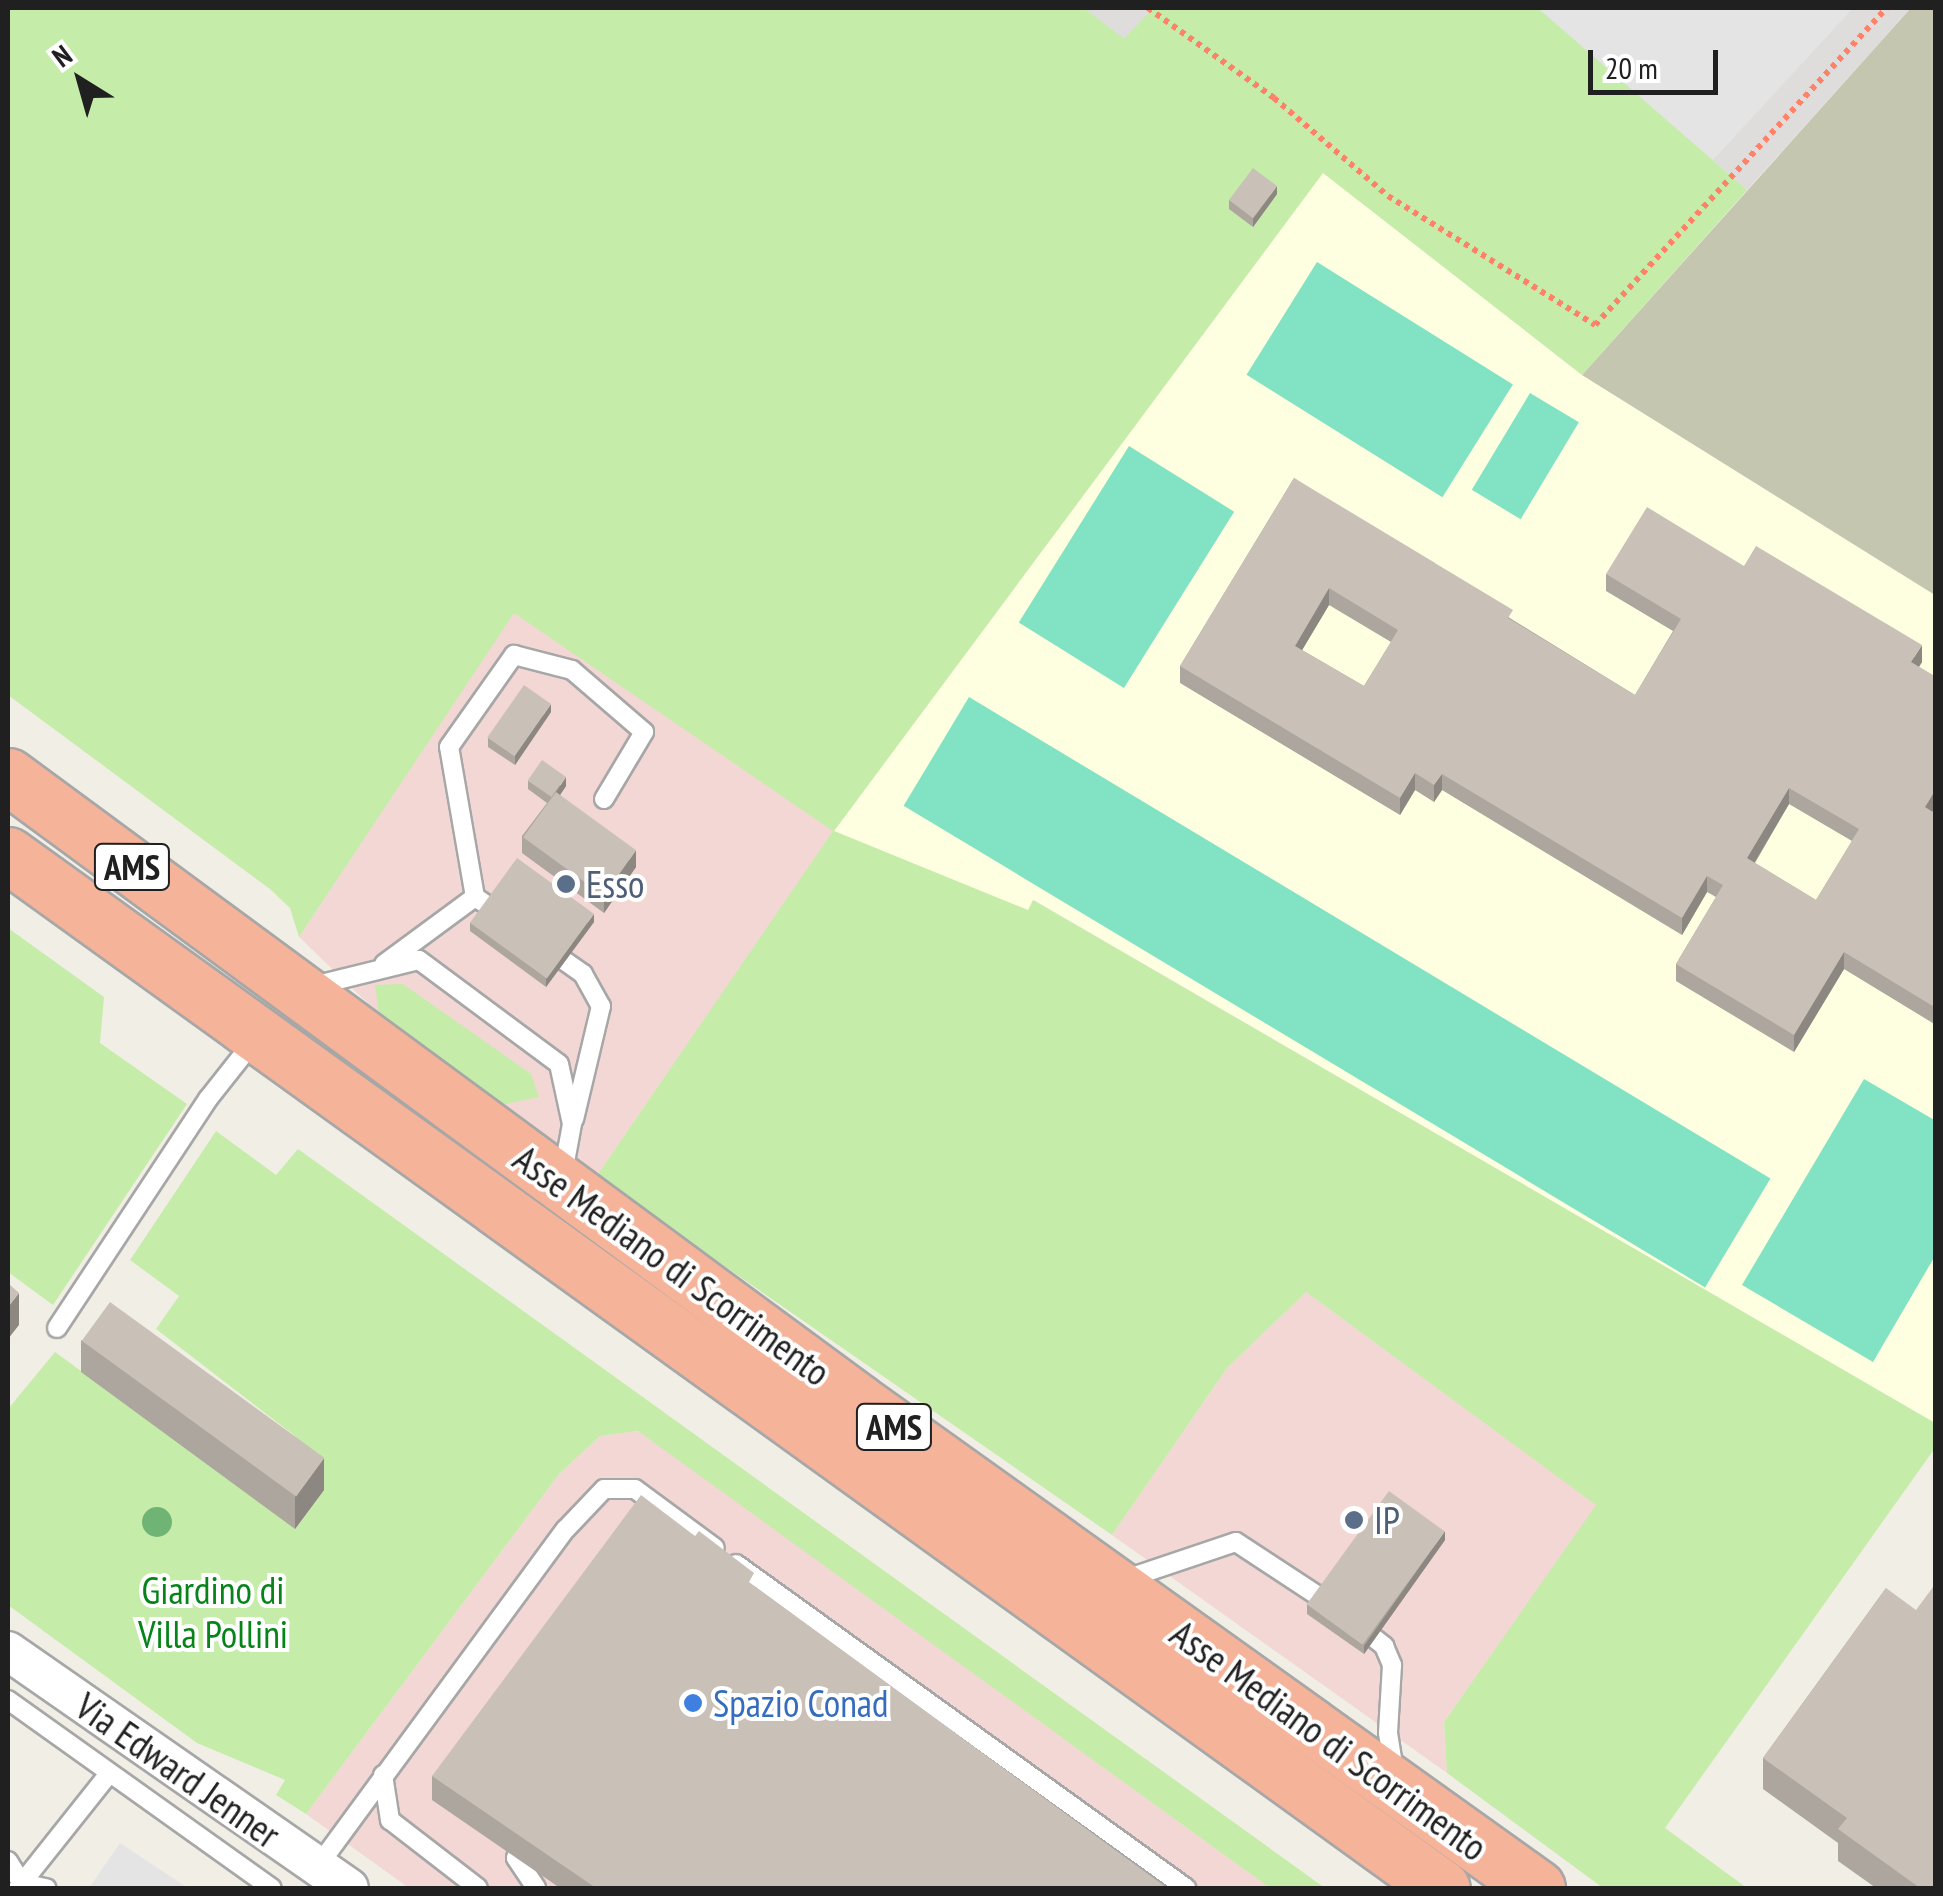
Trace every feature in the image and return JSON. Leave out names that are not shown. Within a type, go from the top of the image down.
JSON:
[{"type":"highway","name":"Asse Mediano di Scorrimento","points":[[8,776],[561,1184],[1537,1888]]},
{"type":"highway","name":"Asse Mediano di Scorrimento","points":[[8,855],[1442,1888]]},
{"type":"street","name":"Via Edward Jenner","points":[[8,1650],[350,1888]]},
{"type":"lane","points":[[506,919],[475,897],[449,747],[514,655],[572,670],[644,732],[604,799]]},
{"type":"lane","points":[[380,968],[475,897]]},
{"type":"lane","points":[[536,941],[583,974],[601,1006],[561,1184]]},
{"type":"lane","points":[[298,990],[419,960],[559,1064],[572,1124]]},
{"type":"lane","points":[[57,1328],[208,1099],[258,1037]]},
{"type":"lane","points":[[318,1866],[566,1529],[604,1489],[634,1489],[1186,1888]]},
{"type":"lane","points":[[1112,1584],[1236,1542],[1298,1579],[1384,1646],[1392,1665],[1388,1733],[1396,1788]]},
{"type":"lane","points":[[8,1700],[108,1776],[272,1888]]},
{"type":"lane","points":[[383,1775],[390,1820],[478,1888]]},
{"type":"lane","points":[[20,1886],[108,1776]]},
{"type":"lane","points":[[531,1829],[516,1858],[536,1888]]},
{"type":"lane","points":[[8,1860],[20,1886]]},
{"type":"lane","points":[[20,1886],[46,1888]]},
{"type":"path","points":[[1148,8],[1274,98],[1388,196],[1595,325],[1887,8]]},
{"type":"shaded area","points":[[1084,8],[1153,8],[1124,40]]},
{"type":"shaded area","points":[[1538,8],[1911,8],[1747,190]]},
{"type":"shaded area","points":[[1538,8],[1853,8],[1713,160]]},
{"type":"shaded area","points":[[1911,8],[1935,8],[1935,595],[1582,375]]},
{"type":"shaded area","points":[[1323,172],[1582,375],[1935,595],[1935,1423],[1034,900],[1028,911],[834,831]]},
{"type":"shaded area","name":"Esso","points":[[514,612],[834,831],[596,1177],[379,1014],[299,937]]},
{"type":"shaded area","name":"IP","points":[[1306,1292],[1597,1505],[1444,1722],[1447,1773],[1112,1535],[1227,1368]]},
{"type":"shaded area","points":[[638,1431],[1270,1888],[409,1888],[306,1814],[559,1474],[600,1436]]},
{"type":"shaded area","points":[[120,1843],[188,1888],[89,1888]]},
{"type":"green space","points":[[8,8],[1084,8],[1124,39],[1153,8],[1538,8],[1747,190],[1582,375],[1323,173],[834,831],[1028,910],[1033,900],[1935,1423],[1935,1448],[1665,1828],[1747,1888],[1603,1888],[1447,1773],[1444,1722],[1596,1505],[1306,1292],[1227,1368],[1112,1535],[596,1177],[833,831],[514,613],[299,937],[290,908],[270,889],[8,695]]},
{"type":"green space","points":[[1317,262],[1513,384],[1442,497],[1247,375]]},
{"type":"green space","points":[[1530,393],[1579,422],[1521,519],[1472,490]]},
{"type":"green space","points":[[1129,446],[1234,512],[1124,688],[1019,622]]},
{"type":"green space","points":[[969,697],[1770,1179],[1705,1287],[904,806]]},
{"type":"green space","points":[[8,928],[104,997],[100,1043],[187,1104],[53,1305],[8,1272]]},
{"type":"green space","points":[[403,984],[531,1074],[539,1097],[501,1105],[379,1014],[375,985]]},
{"type":"green space","points":[[1864,1079],[1936,1121],[1935,1256],[1873,1362],[1742,1285]]},
{"type":"green space","name":"Giardino di Villa Pollini","points":[[216,1131],[276,1175],[298,1149],[1325,1888],[1270,1888],[638,1431],[600,1436],[559,1474],[306,1814],[276,1795],[285,1780],[197,1743],[8,1605],[8,1409],[55,1352],[296,1528],[323,1491],[280,1458],[295,1436],[156,1329],[179,1296],[130,1260]]},
{"type":"building","points":[[1253,168],[1277,186],[1253,218],[1229,200]]},
{"type":"building","points":[[1294,478],[1513,610],[1508,618],[1635,695],[1681,619],[1606,574],[1647,507],[1744,566],[1756,546],[1922,645],[1911,662],[1936,677],[1936,789],[1925,807],[1936,814],[1936,1008],[1844,952],[1794,1035],[1676,964],[1723,885],[1707,876],[1682,918],[1442,774],[1434,785],[1415,773],[1400,798],[1180,666]],"holes":[[[1329,588],[1398,630],[1364,686],[1295,646]],[[1789,788],[1859,829],[1816,900],[1747,858]]]},
{"type":"building","points":[[524,685],[551,704],[514,756],[487,737]]},
{"type":"building","points":[[542,760],[566,777],[551,797],[528,780]]},
{"type":"building","points":[[556,792],[636,850],[603,895],[523,837]]},
{"type":"building","points":[[517,858],[594,914],[547,979],[470,923]]},
{"type":"building","points":[[8,1283],[19,1293],[8,1307]]},
{"type":"building","points":[[110,1302],[324,1458],[296,1497],[82,1341]]},
{"type":"building","points":[[1389,1491],[1445,1532],[1363,1645],[1307,1604]]},
{"type":"building","name":"Spazio Conad","points":[[641,1495],[695,1536],[699,1531],[754,1573],[749,1582],[1167,1888],[596,1888],[432,1776]]},
{"type":"building","points":[[1936,1583],[1936,1888],[1920,1888],[1838,1829],[1847,1818],[1763,1758],[1886,1588],[1916,1610]]},
{"type":"place","name":"Esso","points":[[566,884]]},
{"type":"place","name":"IP","points":[[1354,1520]]},
{"type":"place","name":"Spazio Conad","points":[[693,1703]]}]
